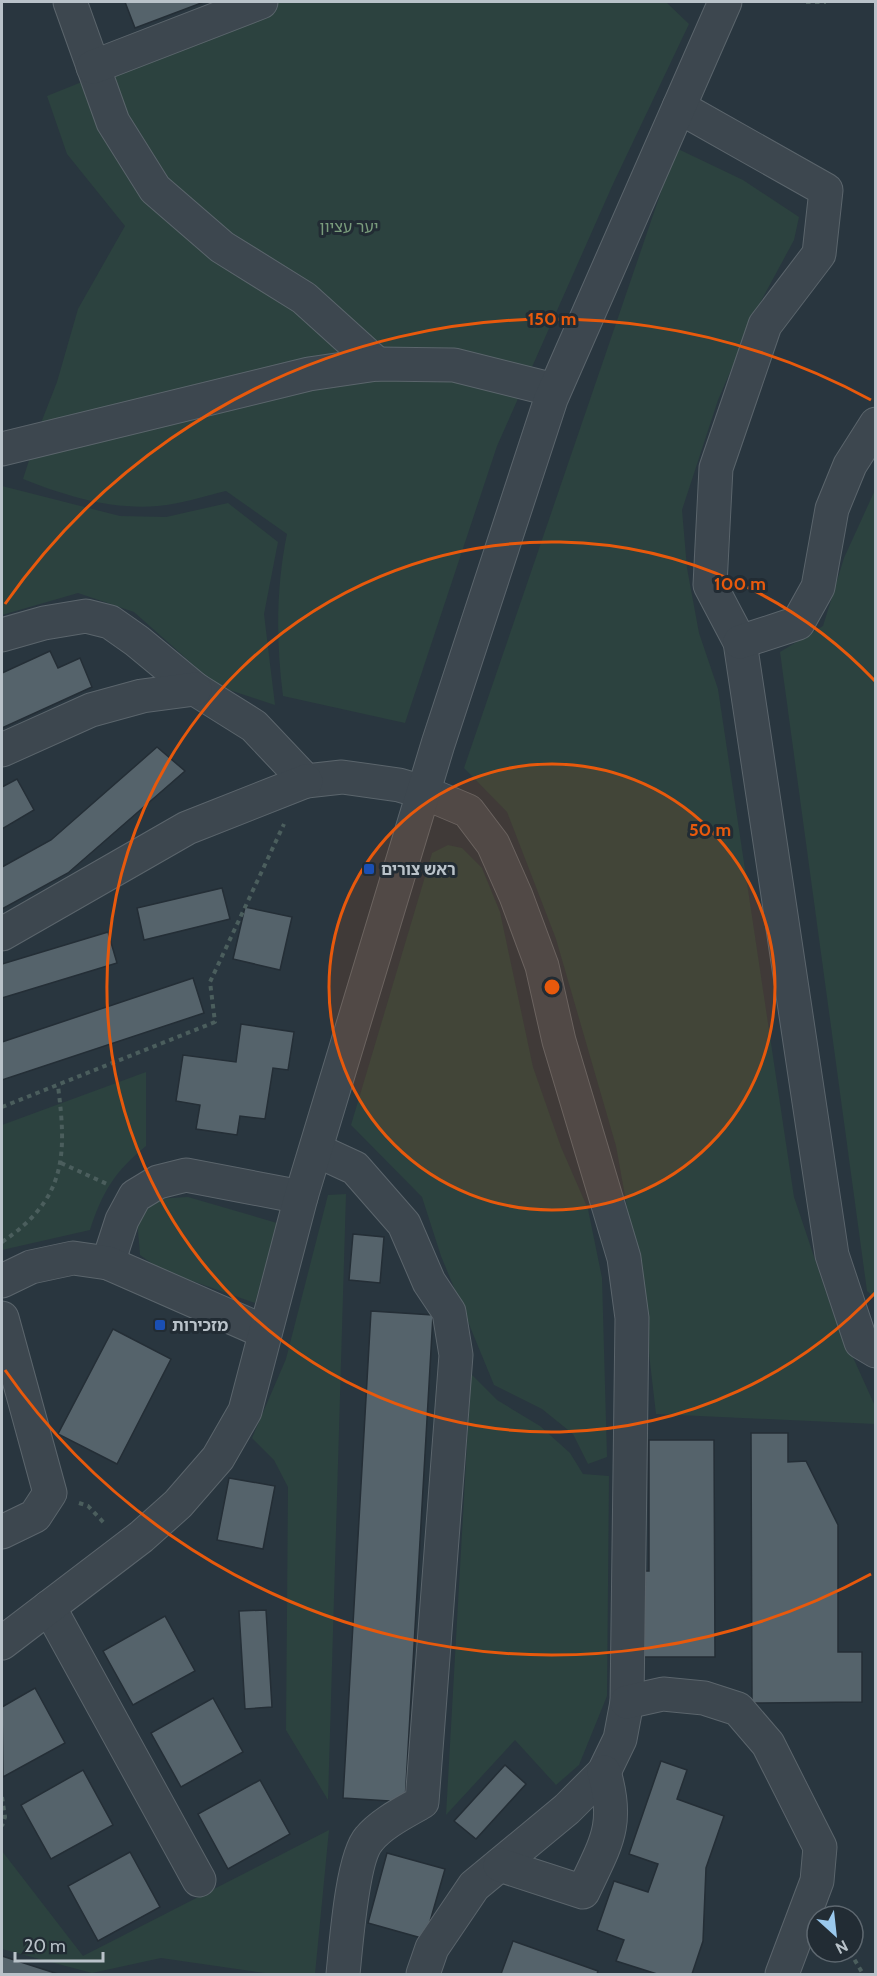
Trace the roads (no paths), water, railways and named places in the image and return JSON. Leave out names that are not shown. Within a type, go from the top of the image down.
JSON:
[{"type":"street","points":[[70,2],[113,122],[155,189],[222,247],[304,298],[377,364]]},
{"type":"street","points":[[93,67],[261,2]]},
{"type":"street","points":[[2,1643],[128,1546],[178,1504],[218,1458],[245,1411],[301,1197],[423,792],[554,390],[725,2]]},
{"type":"street","points":[[679,107],[826,190],[819,254],[765,326],[716,468],[710,585],[740,642],[832,1255],[861,1342],[876,1351]]},
{"type":"street","points":[[2,449],[309,374],[377,364],[454,365],[554,390]]},
{"type":"street","points":[[740,642],[798,623],[818,587],[832,509],[850,465],[876,424]]},
{"type":"street","points":[[2,635],[44,623],[86,616],[110,622],[195,689],[254,726],[306,781]]},
{"type":"street","points":[[2,750],[91,710],[142,696],[195,689]]},
{"type":"street","points":[[2,934],[187,828],[306,781],[342,777],[399,785],[423,792],[468,811],[493,844],[516,896],[542,966],[560,1041],[624,1258],[632,1318],[627,1702],[620,1739],[604,1772],[567,1809],[474,1886],[432,1948],[423,1974]]},
{"type":"street","points":[[316,1150],[356,1168],[404,1224],[429,1282],[449,1312],[456,1354],[422,1802],[367,1840],[354,1882],[343,1974]]},
{"type":"street","points":[[108,1263],[122,1220],[135,1196],[158,1182],[186,1175],[301,1197]]},
{"type":"street","points":[[2,1281],[31,1267],[73,1258],[108,1263],[265,1332]]},
{"type":"street","points":[[2,1318],[50,1493],[35,1516],[2,1532]]},
{"type":"street","points":[[49,1607],[199,1880]]},
{"type":"street","points":[[627,1702],[663,1694],[704,1698],[738,1709],[768,1744],[820,1847],[817,1881],[782,1974]]},
{"type":"street","points":[[500,1864],[583,1892],[612,1830],[610,1792],[604,1772]]},
{"type":"place","name":"ראש צורים","points":[[369,869]]},
{"type":"place","name":"מזכירות","points":[[160,1325]]},
{"type":"park label","name":"יער עציון","points":[[349,226]]}]
